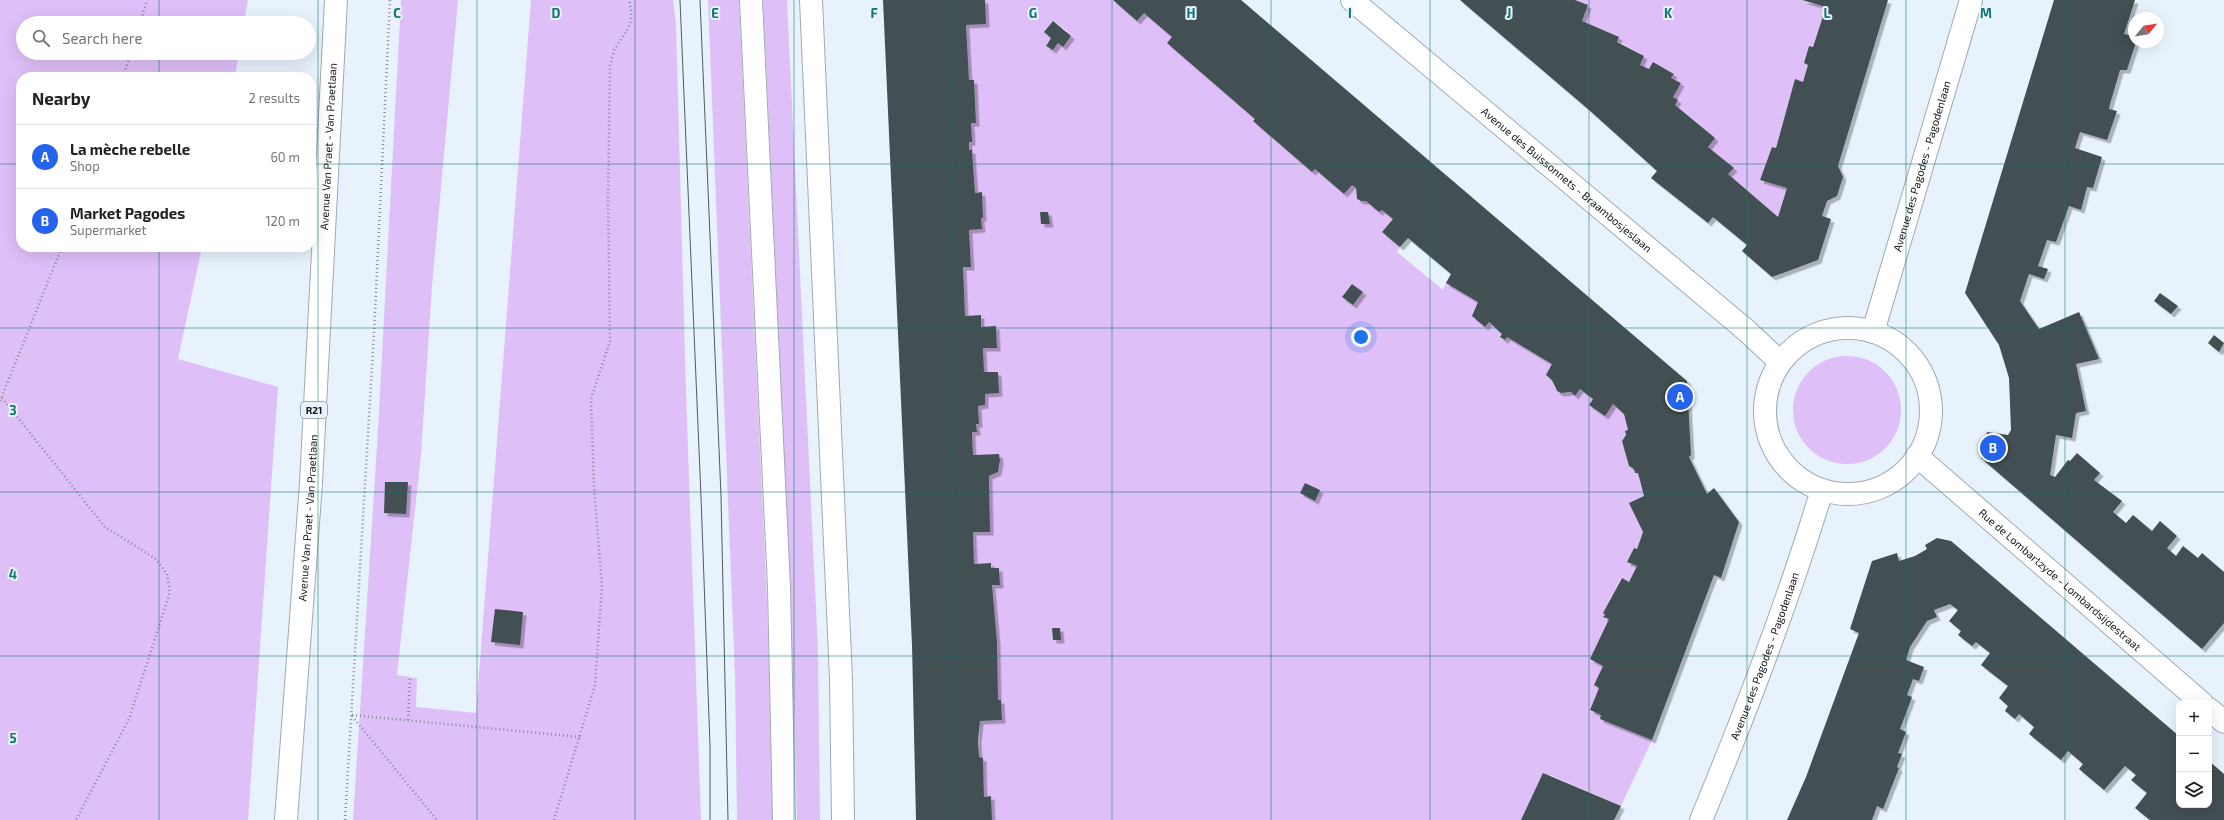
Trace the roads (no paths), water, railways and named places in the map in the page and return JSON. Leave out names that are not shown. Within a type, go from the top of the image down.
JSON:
[{"type":"street","name":"Avenue Van Praet - Van Praetlaan","points":[[286,820],[311,475],[336,0]]},
{"type":"street","points":[[751,0],[778,579],[784,820]]},
{"type":"street","points":[[811,0],[841,671],[843,820]]},
{"type":"street","name":"Avenue des Buissonnets - Braambosjeslaan","points":[[1352,0],[1747,331],[1780,362]]},
{"type":"street","name":"Avenue des Pagodes - Pagodenlaan","points":[[1873,332],[1971,0]]},
{"type":"street","points":[[1852,328],[1873,332],[1890,340],[1905,351],[1917,366],[1926,383],[1930,402],[1930,421],[1926,439],[1917,456],[1903,473],[1885,485],[1865,492],[1843,494],[1822,490],[1802,480],[1785,466],[1773,447],[1766,426],[1764,403],[1770,382],[1780,362],[1794,347],[1812,336],[1832,329],[1852,328]]},
{"type":"street","name":"Rue de Lombartzyde - Lombardsijdestraat","points":[[1917,456],[2199,700]]},
{"type":"street","name":"Avenue des Pagodes - Pagodenlaan","points":[[1701,820],[1742,721],[1809,535],[1822,490]]},
{"type":"street","points":[[2212,712],[2224,722]]},
{"type":"tram line","points":[[680,0],[701,497],[710,746],[710,820]]},
{"type":"tram line","points":[[700,0],[721,496],[728,820]]},
{"type":"place","name":"La mèche rebelle","points":[[1680,397]]},
{"type":"place","name":"Market Pagodes","points":[[1993,448]]}]
